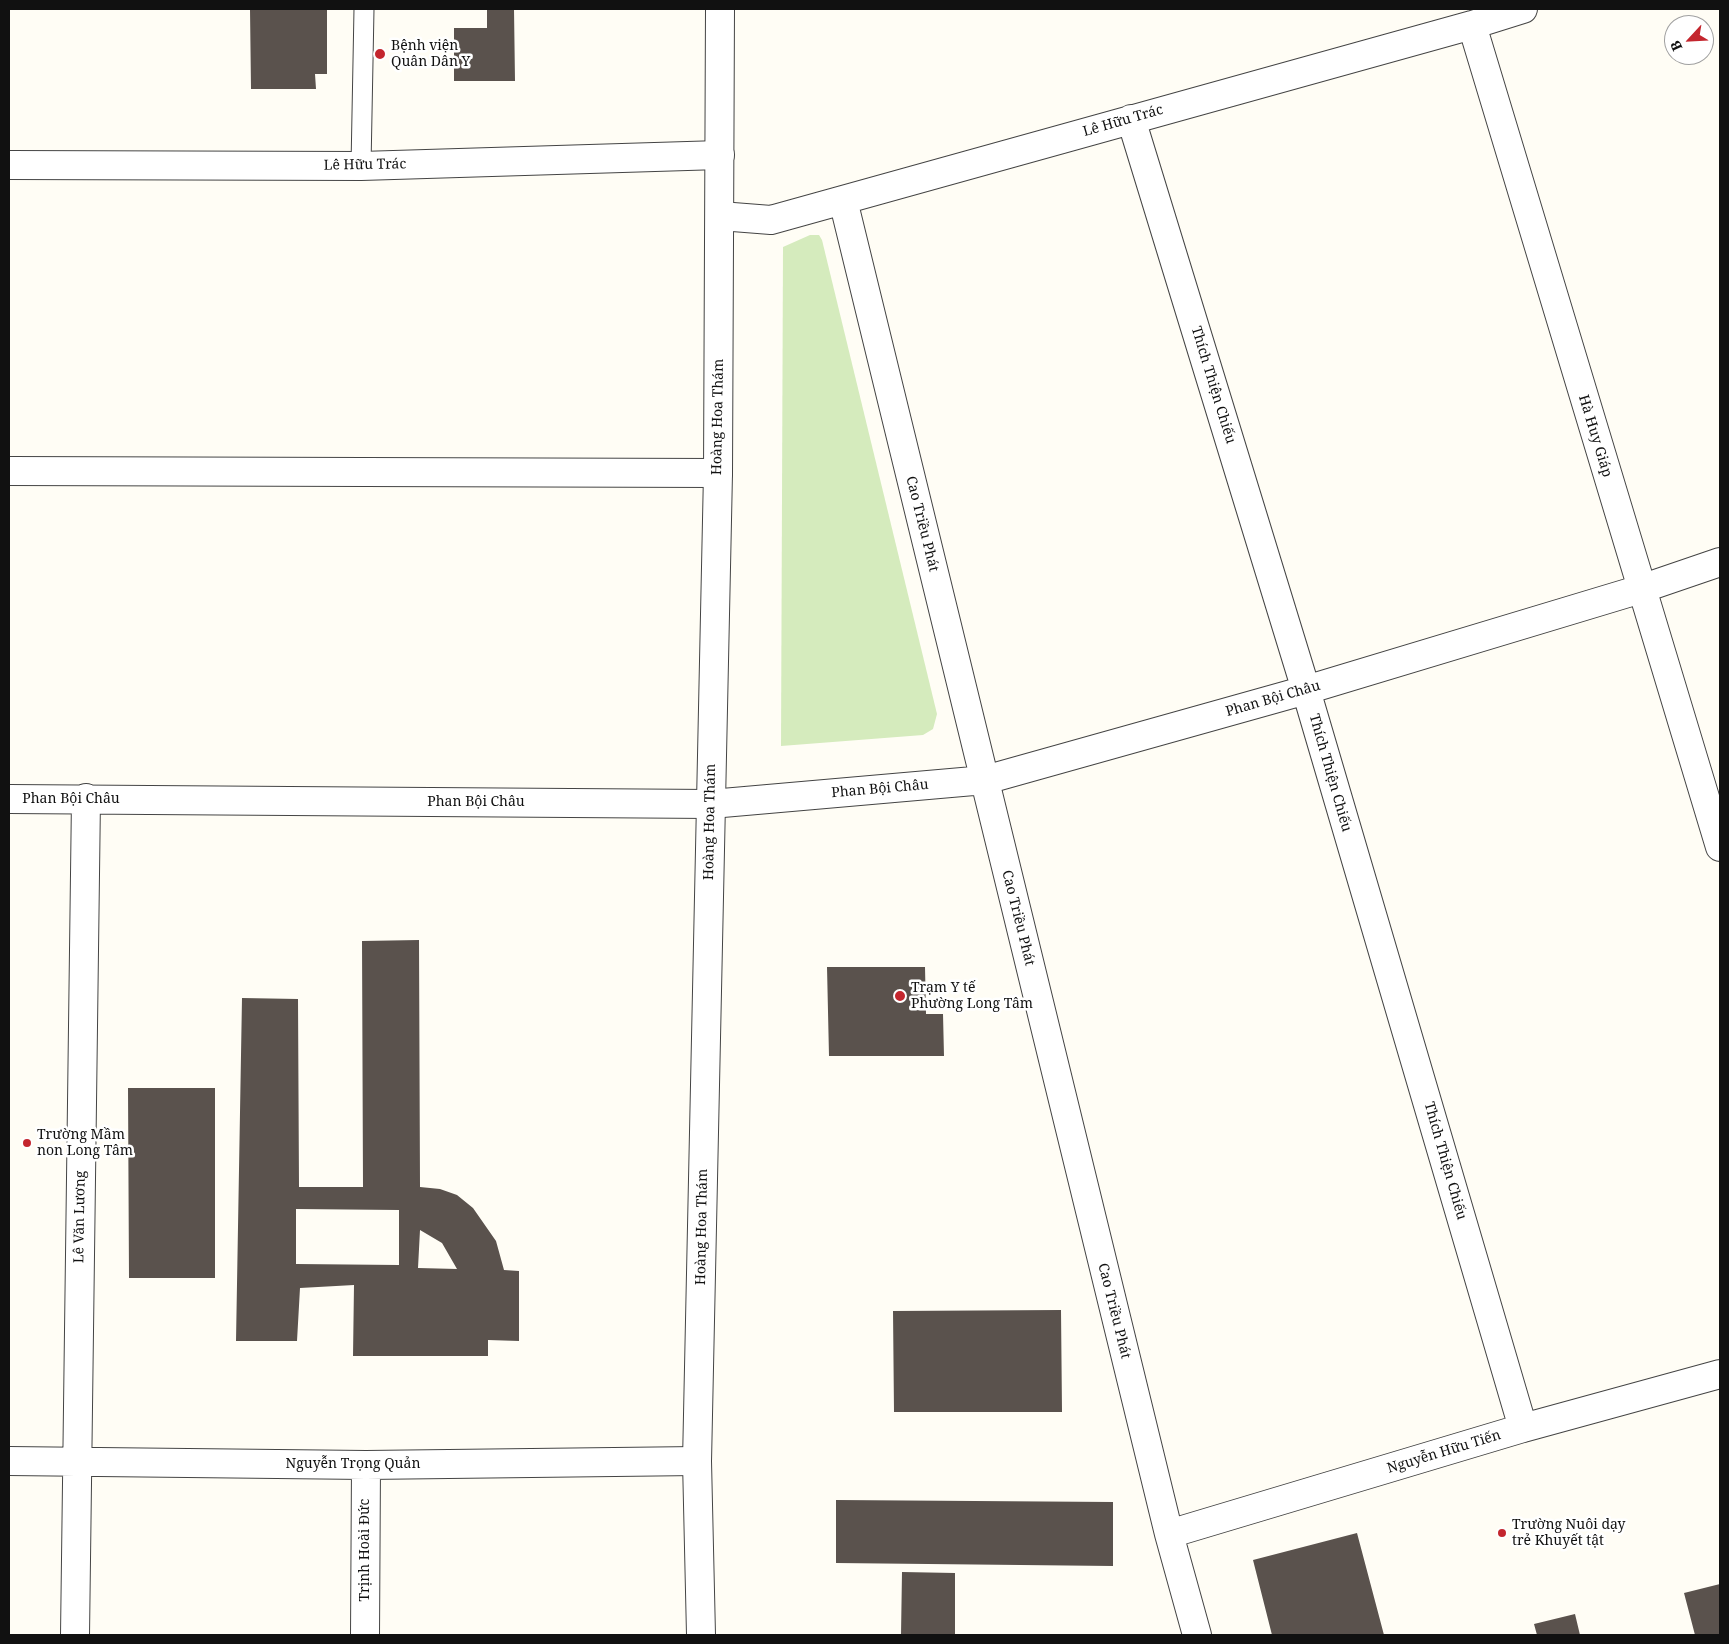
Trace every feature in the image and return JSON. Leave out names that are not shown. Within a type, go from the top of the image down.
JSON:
[{"type":"street","name":"Hoàng Hoa Thám","points":[[701,1635],[697,1461],[718,473],[720,9]]},
{"type":"street","name":"Lê Hữu Trác","points":[[720,216],[772,220],[1472,25],[1523,9]]},
{"type":"street","name":"Hà Huy Giáp","points":[[1472,25],[1720,847]]},
{"type":"street","name":"Thích Thiện Chiếu","points":[[1132,119],[1306,690],[1523,1428]]},
{"type":"street","name":"Lê Hữu Trác","points":[[9,165],[360,166],[720,155]]},
{"type":"street","name":"Cao Triều Phát","points":[[843,200],[1168,1534],[1197,1635]]},
{"type":"street","points":[[9,471],[718,473]]},
{"type":"street","name":"Phan Bội Châu","points":[[9,799],[86,798],[710,804],[985,780],[1306,690],[1641,589],[1720,562]]},
{"type":"street","name":"Lê Văn Lương","points":[[75,1635],[86,798]]},
{"type":"street","name":"Nguyễn Hữu Tiến","points":[[1168,1534],[1523,1428],[1720,1374]]},
{"type":"street","name":"Nguyễn Trọng Quản","points":[[9,1461],[76,1460],[366,1465],[697,1461]]},
{"type":"street","name":"Trịnh Hoài Đức","points":[[365,1635],[366,1465]]},
{"type":"lane","points":[[360,166],[364,9]]},
{"type":"green space","points":[[810,235],[819,235],[822,240],[937,714],[933,729],[923,735],[781,746],[783,247]]},
{"type":"building","points":[[250,9],[327,9],[327,74],[315,74],[316,89],[251,89]]},
{"type":"building","points":[[487,9],[514,9],[515,81],[454,81],[454,28],[487,28]]},
{"type":"building","points":[[419,940],[420,1187],[440,1189],[457,1195],[473,1208],[496,1241],[504,1270],[519,1271],[519,1341],[488,1340],[488,1356],[353,1356],[354,1285],[300,1288],[297,1341],[236,1341],[242,998],[298,999],[299,1187],[363,1187],[362,941]],"holes":[[[296,1209],[399,1210],[399,1265],[296,1264]],[[420,1230],[442,1243],[457,1269],[418,1268]]]},
{"type":"building","points":[[827,967],[925,967],[926,1014],[943,1014],[944,1056],[829,1056]]},
{"type":"building","points":[[128,1088],[215,1088],[215,1278],[129,1278]]},
{"type":"building","points":[[1061,1310],[1062,1412],[894,1412],[893,1311]]},
{"type":"building","points":[[836,1500],[1113,1502],[1113,1566],[836,1563]]},
{"type":"building","points":[[1357,1533],[1384,1635],[1272,1635],[1253,1560]]},
{"type":"building","points":[[902,1572],[955,1573],[955,1635],[901,1635]]},
{"type":"building","points":[[1720,1584],[1720,1635],[1695,1635],[1684,1593]]},
{"type":"building","points":[[1575,1614],[1580,1635],[1537,1635],[1534,1624]]},
{"type":"place","name":"Bệnh viện Quân Dân Y","points":[[380,54]]},
{"type":"place","name":"Trạm Y tế Phường Long Tâm","points":[[900,996]]},
{"type":"place","name":"Trường Mầm non Long Tâm","points":[[27,1143]]},
{"type":"place","name":"Trường Nuôi dạy trẻ Khuyết tật","points":[[1502,1533]]}]
